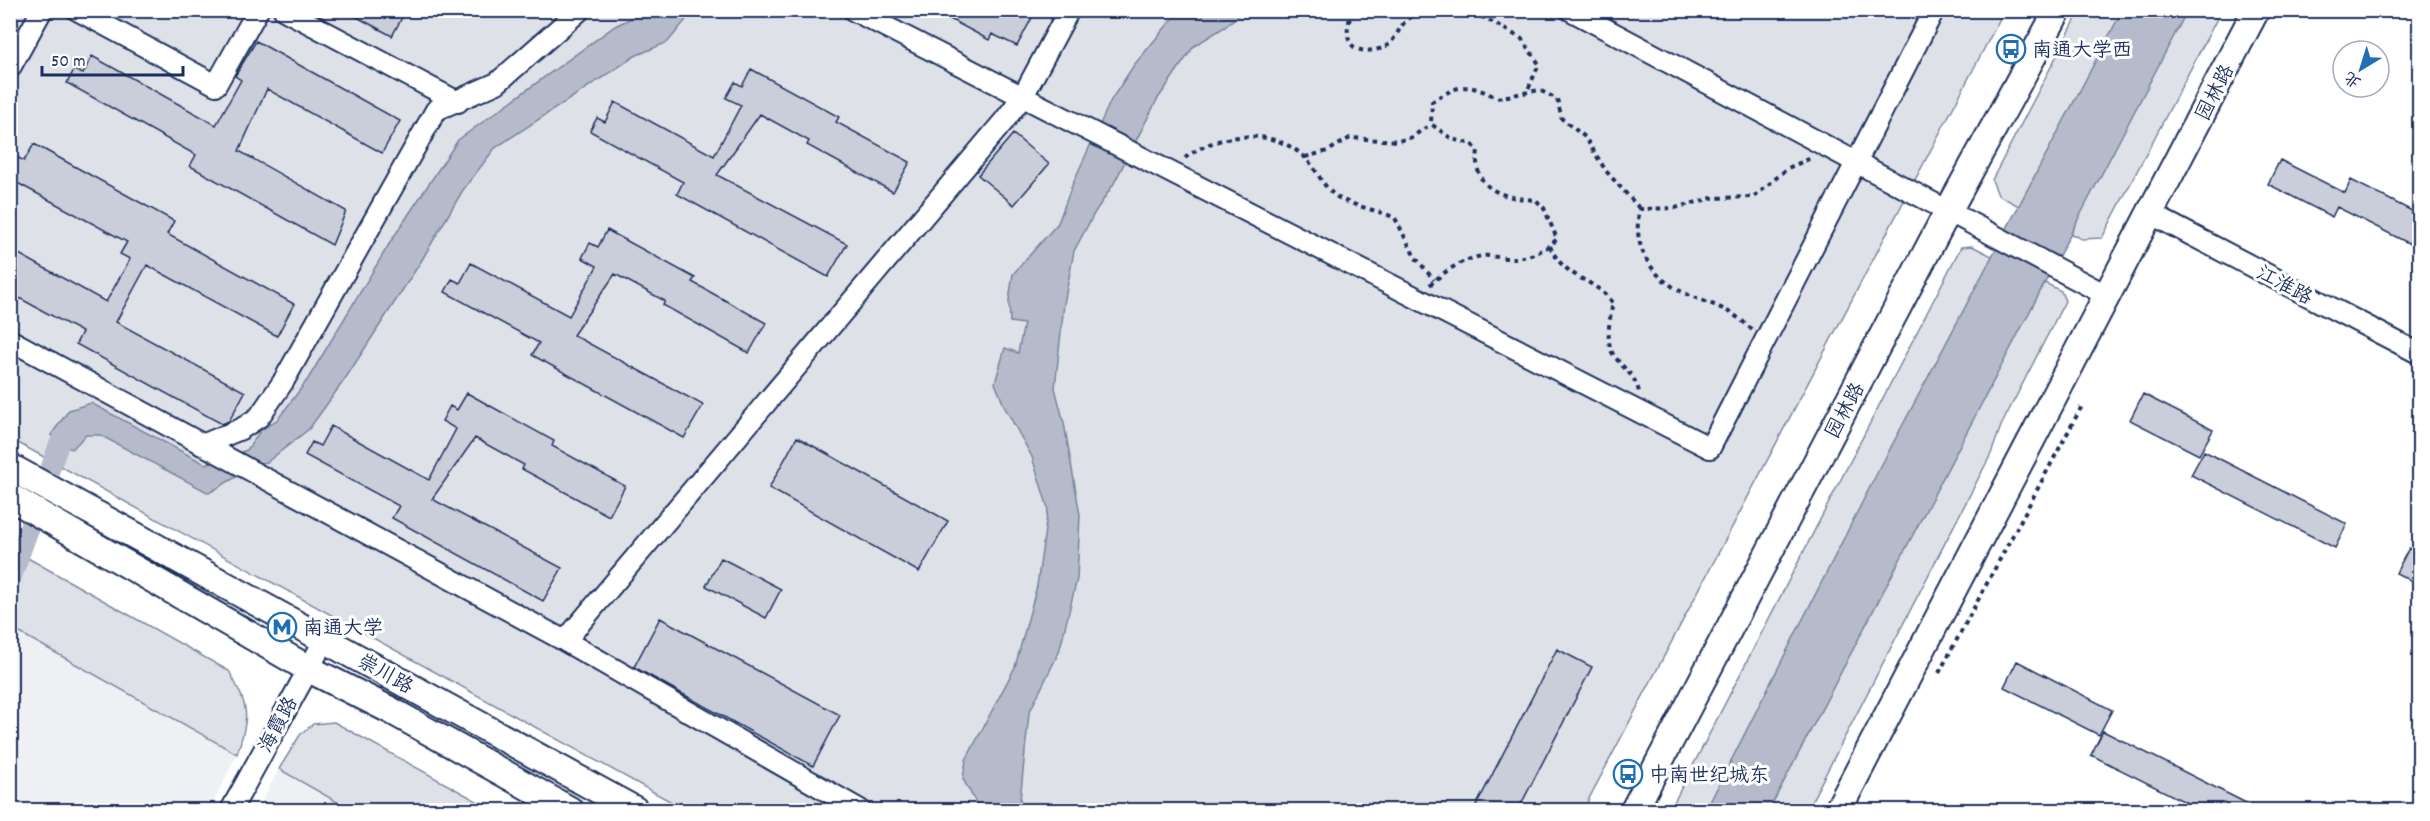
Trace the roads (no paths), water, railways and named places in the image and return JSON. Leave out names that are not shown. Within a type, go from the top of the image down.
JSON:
[{"type":"main road","name":"园林路","points":[[1634,810],[1947,213],[2058,10]]},
{"type":"main road","name":"园林路","points":[[1838,810],[2256,10]]},
{"type":"main road","name":"崇川路","points":[[10,467],[636,810]]},
{"type":"main road","name":"崇川路","points":[[10,497],[307,668],[390,710],[570,810]]},
{"type":"street","points":[[10,68],[42,10]]},
{"type":"street","points":[[77,10],[216,85],[258,10]]},
{"type":"street","points":[[284,10],[458,102]]},
{"type":"street","points":[[202,445],[241,429],[259,417],[283,382],[436,110],[497,83],[580,10]]},
{"type":"street","points":[[853,10],[1710,448],[1934,10]]},
{"type":"street","points":[[565,641],[1023,96],[1069,10]]},
{"type":"street","points":[[1570,10],[1834,149],[1947,213],[2108,296]]},
{"type":"street","name":"江淮路","points":[[2151,214],[2420,354]]},
{"type":"street","points":[[10,340],[565,641],[860,810]]},
{"type":"street","name":"海霞路","points":[[231,810],[307,668],[325,639]]},
{"type":"water","points":[[646,11],[693,11],[668,42],[635,56],[495,148],[463,190],[420,263],[345,379],[309,429],[267,462],[260,463],[209,493],[100,435],[86,435],[72,449],[59,444],[51,435],[69,410],[91,403],[205,464],[247,450],[260,431],[278,419],[308,379],[391,241],[458,140],[615,26]]},
{"type":"water","points":[[1179,11],[1243,11],[1225,27],[1194,46],[1157,100],[1113,185],[1074,251],[1064,304],[1055,388],[1064,423],[1080,515],[1077,579],[1059,652],[1029,713],[1019,810],[980,810],[963,779],[966,760],[1015,667],[1037,586],[1048,508],[1032,457],[1005,408],[995,383],[1005,348],[1018,353],[1024,324],[1010,322],[1009,300],[1013,274],[1058,223],[1073,183],[1111,100],[1134,65]]},
{"type":"water","points":[[2122,11],[2187,11],[1769,810],[1706,810],[1873,481]]},
{"type":"waterway","points":[[10,582],[59,444]]},
{"type":"place","name":"南通大学西","points":[[2011,49]]},
{"type":"place","name":"南通大学","points":[[282,627]]},
{"type":"place","name":"中南世纪城东","points":[[1628,774]]}]
